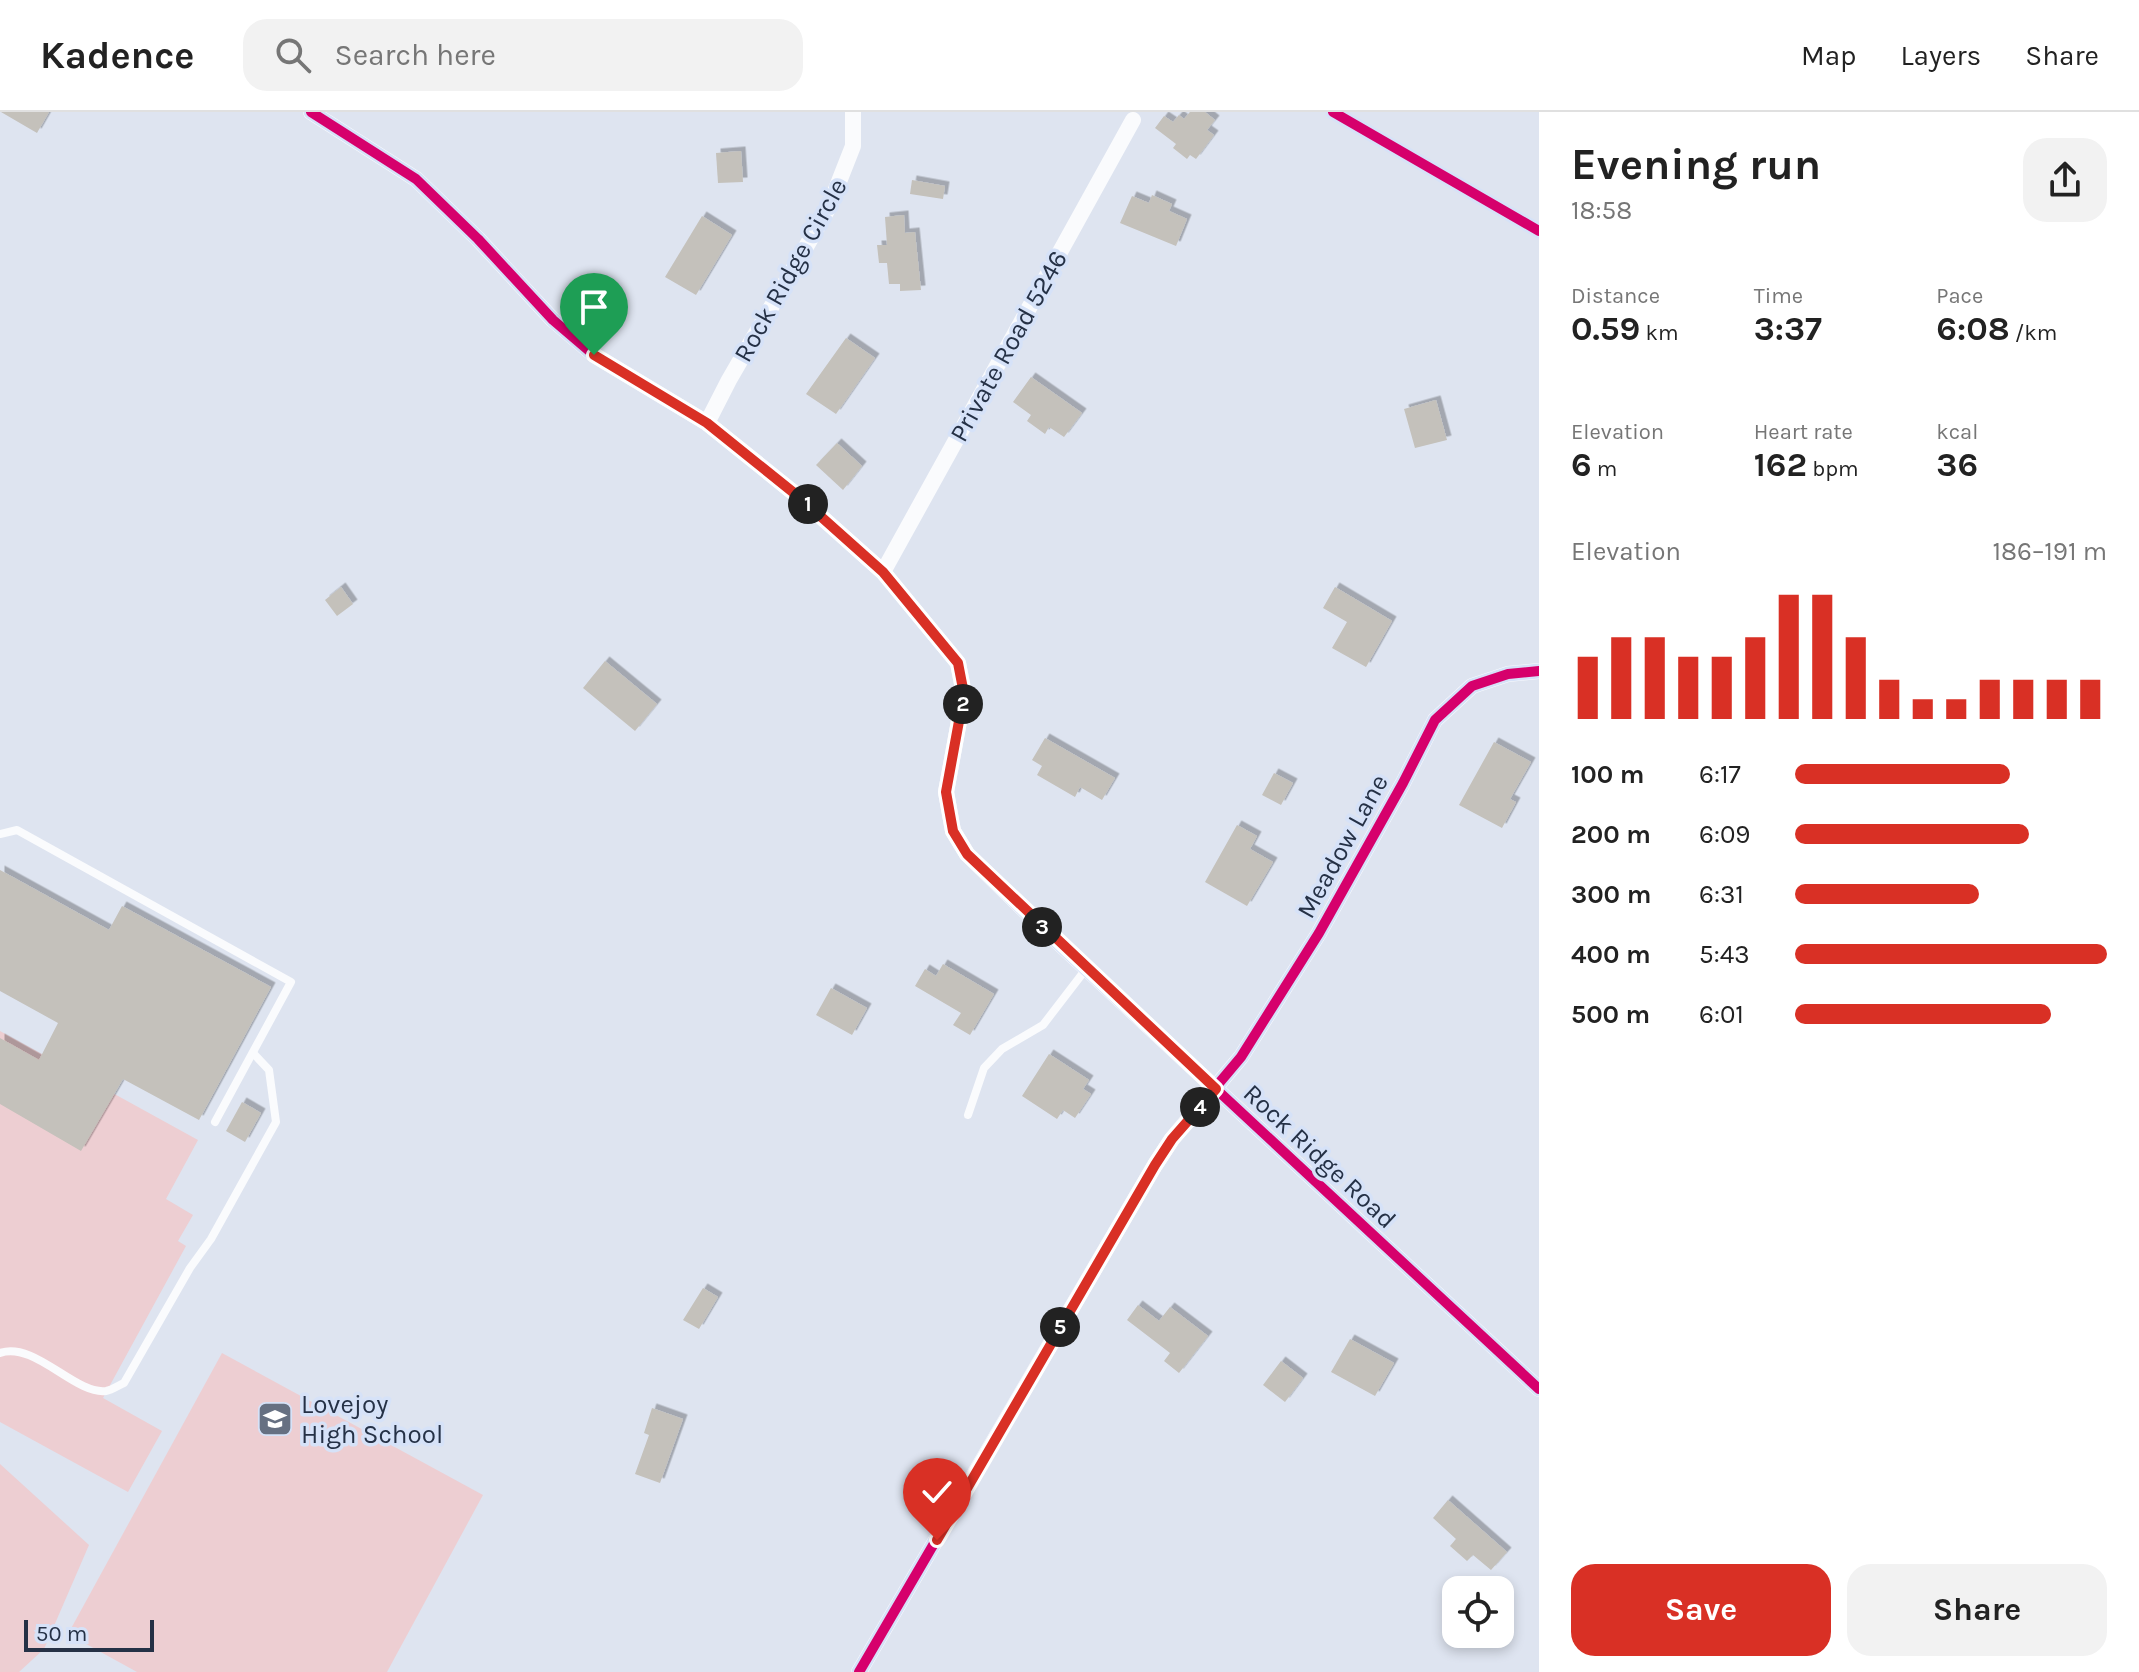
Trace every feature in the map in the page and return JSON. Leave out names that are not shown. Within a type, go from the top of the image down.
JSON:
[{"type":"street","name":"Rock Ridge Road","points":[[311,112],[416,179],[478,239],[553,320],[594,355],[707,423],[799,497],[883,572],[958,663],[964,694],[946,792],[953,831],[967,854],[1539,1389]]},
{"type":"street","name":"Rock Ridge Circle","points":[[707,423],[829,207],[853,146],[853,112]]},
{"type":"street","name":"Private Road 5246","points":[[883,572],[1133,120]]},
{"type":"street","name":"Meadow Lane","points":[[859,1672],[1155,1165],[1172,1139],[1241,1057],[1319,933],[1435,720],[1472,686],[1508,674],[1539,671]]},
{"type":"lane","points":[[0,834],[17,830],[291,982],[215,1122]]},
{"type":"lane","points":[[968,1115],[984,1068],[1002,1049],[1043,1025],[1087,969]]},
{"type":"lane","points":[[0,1353],[27,1354],[93,1389],[106,1391],[124,1383],[190,1268],[211,1239],[276,1122],[269,1070],[253,1053]]},
{"type":"shaded area","points":[[0,1031],[198,1140],[166,1199],[193,1215],[178,1241],[186,1246],[103,1398],[162,1431],[128,1492],[0,1422]]},
{"type":"shaded area","points":[[222,1353],[483,1495],[387,1672],[137,1672],[68,1634]]},
{"type":"shaded area","points":[[0,1464],[89,1545],[44,1649],[19,1672],[0,1672]]},
{"type":"building","points":[[1,112],[49,112],[37,133]]},
{"type":"building","points":[[1190,112],[1205,112],[1215,120],[1207,130],[1214,135],[1196,159],[1190,155],[1187,159],[1173,148],[1176,144],[1155,128],[1164,116],[1173,122],[1179,115],[1184,119]]},
{"type":"building","points":[[741,151],[743,182],[718,183],[716,153]]},
{"type":"building","points":[[912,180],[945,186],[943,199],[910,194]]},
{"type":"building","points":[[1152,195],[1172,204],[1169,211],[1187,219],[1176,246],[1120,223],[1132,196],[1149,203]]},
{"type":"building","points":[[904,215],[905,233],[915,232],[921,290],[900,291],[900,284],[889,284],[887,263],[879,263],[877,245],[887,245],[885,217]]},
{"type":"building","points":[[702,216],[732,235],[696,295],[665,277]]},
{"type":"building","points":[[846,338],[875,358],[836,414],[806,394]]},
{"type":"building","points":[[1031,377],[1082,413],[1064,437],[1049,427],[1045,434],[1027,421],[1031,415],[1013,402]]},
{"type":"building","points":[[1436,400],[1447,440],[1415,448],[1404,409]]},
{"type":"building","points":[[837,443],[862,466],[843,490],[816,465]]},
{"type":"building","points":[[341,587],[353,604],[337,616],[325,600]]},
{"type":"building","points":[[1335,587],[1392,621],[1366,667],[1332,648],[1347,622],[1323,608]]},
{"type":"building","points":[[605,661],[657,704],[635,731],[583,688]]},
{"type":"building","points":[[1045,738],[1115,778],[1102,800],[1080,787],[1075,797],[1037,775],[1042,766],[1032,760]]},
{"type":"building","points":[[1494,742],[1531,762],[1510,799],[1516,802],[1502,828],[1459,805]]},
{"type":"building","points":[[1274,773],[1293,783],[1281,805],[1262,795]]},
{"type":"building","points":[[1237,825],[1257,836],[1250,849],[1273,862],[1247,906],[1205,882]]},
{"type":"building","points":[[0,870],[109,930],[122,906],[271,987],[199,1120],[123,1079],[81,1151],[0,1104],[0,1038],[39,1060],[58,1023],[0,991]]},
{"type":"building","points":[[943,964],[994,994],[970,1035],[953,1025],[961,1013],[915,986],[925,969],[936,976]]},
{"type":"building","points":[[831,988],[867,1008],[852,1035],[816,1015]]},
{"type":"building","points":[[1049,1054],[1089,1080],[1083,1089],[1091,1094],[1075,1118],[1063,1110],[1057,1119],[1022,1096]]},
{"type":"building","points":[[242,1102],[261,1113],[245,1142],[226,1131]]},
{"type":"building","points":[[703,1288],[718,1297],[699,1329],[683,1320]]},
{"type":"building","points":[[1138,1305],[1159,1321],[1170,1307],[1208,1336],[1179,1373],[1164,1361],[1170,1353],[1127,1320]]},
{"type":"building","points":[[1350,1339],[1394,1363],[1375,1396],[1331,1372]]},
{"type":"building","points":[[1281,1361],[1303,1378],[1285,1402],[1263,1385]]},
{"type":"building","points":[[652,1408],[683,1419],[660,1483],[635,1474],[649,1435],[644,1433]]},
{"type":"building","points":[[1448,1500],[1507,1552],[1491,1570],[1473,1555],[1467,1561],[1450,1546],[1456,1539],[1433,1518]]},
{"type":"cycle path","points":[[311,112],[416,179],[478,239],[553,320],[594,355],[707,423],[799,497],[883,572],[958,663],[964,694],[946,792],[953,831],[967,854],[1539,1389]]},
{"type":"cycle path","points":[[1333,112],[1539,231]]},
{"type":"cycle path","points":[[859,1672],[1155,1165],[1172,1139],[1241,1057],[1319,933],[1435,720],[1472,686],[1508,674],[1539,671]]},
{"type":"place","name":"Lovejoy High School","points":[[275,1419]]},
{"type":"route","points":[[594,355],[707,423],[799,497],[883,572],[958,663],[964,694],[946,792],[953,831],[967,854],[1216,1089],[1172,1139],[1155,1165],[937,1540]]}]
